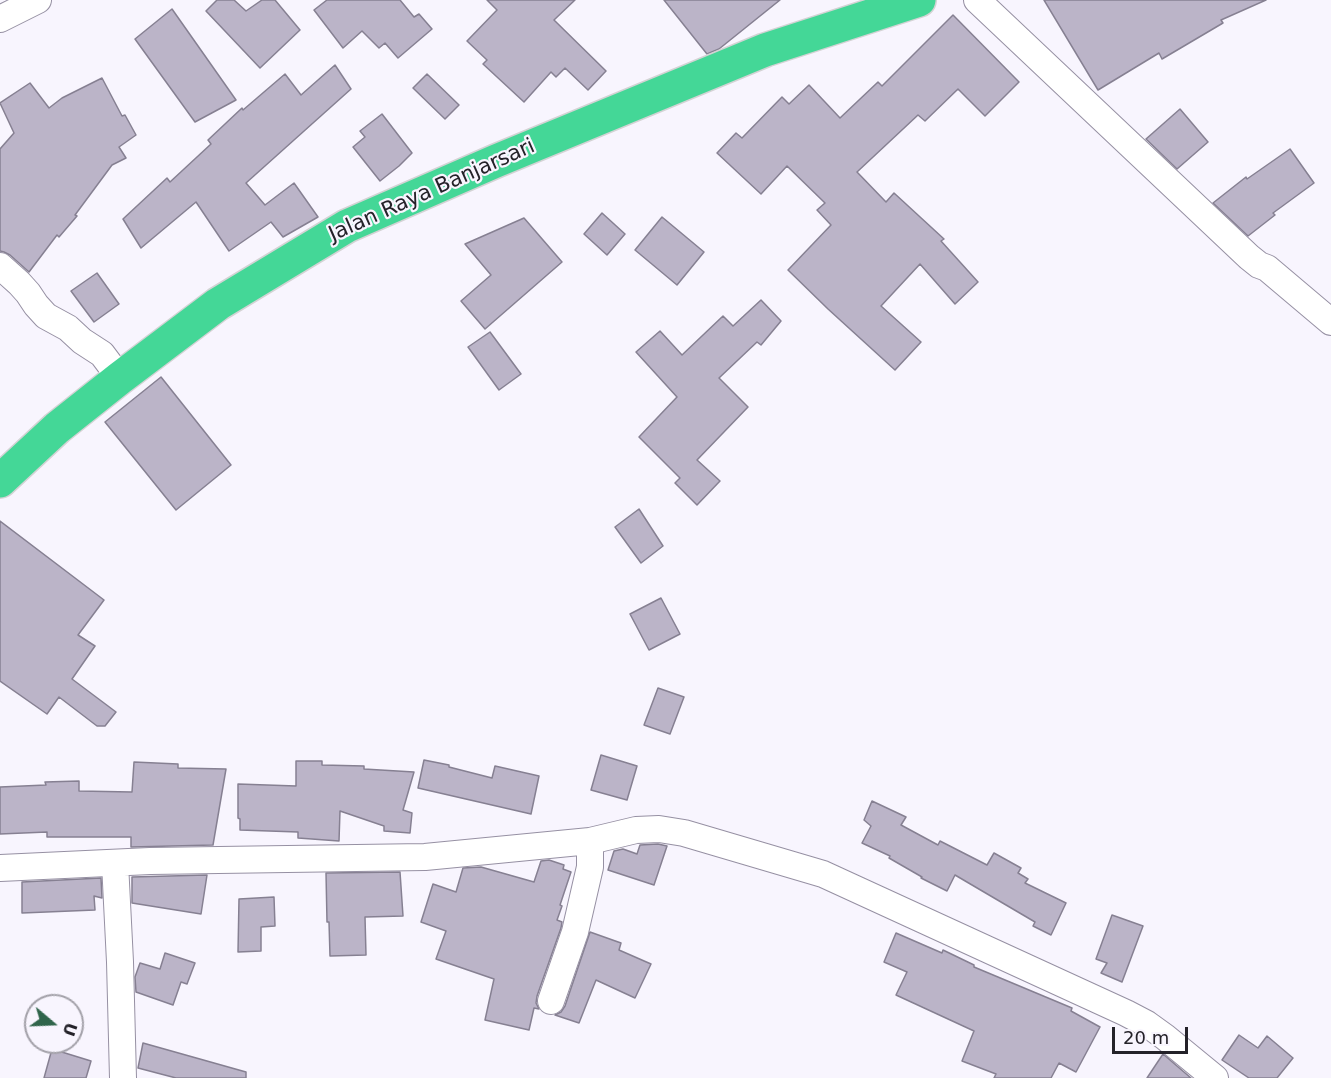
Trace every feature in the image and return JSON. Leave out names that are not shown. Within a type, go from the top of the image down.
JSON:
[{"type":"highway","name":"Jalan Raya Banjarsari","points":[[0,481],[57,428],[218,304],[347,226],[496,161],[765,50],[919,0]]},
{"type":"street","points":[[6,11],[38,0]]},
{"type":"street","points":[[977,0],[1249,257],[1267,268],[1331,322]]},
{"type":"street","points":[[0,266],[19,283],[46,316],[68,328],[82,341],[102,354],[120,378]]},
{"type":"street","points":[[0,868],[150,861],[425,857],[590,841],[636,830],[684,833],[823,874],[1140,1021],[1165,1037],[1215,1078]]},
{"type":"street","points":[[551,1001],[578,922],[590,867],[590,841]]},
{"type":"street","points":[[115,863],[123,1078]]},
{"type":"building","points":[[217,0],[234,0],[246,11],[262,0],[275,0],[300,30],[260,68],[206,11]]},
{"type":"building","points":[[327,0],[400,0],[414,17],[419,14],[432,29],[398,58],[385,43],[379,48],[362,31],[343,48],[314,10]]},
{"type":"building","points":[[487,0],[575,0],[554,20],[606,71],[588,90],[565,68],[556,77],[551,72],[524,102],[483,64],[487,60],[467,41],[497,10]]},
{"type":"building","points":[[664,0],[780,0],[719,49],[707,54]]},
{"type":"building","points":[[1044,0],[1266,0],[1221,20],[1223,23],[1162,59],[1159,53],[1098,90]]},
{"type":"building","points":[[172,9],[236,100],[195,122],[135,39]]},
{"type":"building","points":[[953,15],[1019,82],[985,116],[958,89],[925,121],[918,115],[857,172],[886,202],[894,193],[944,239],[941,241],[978,282],[955,304],[920,264],[881,306],[921,342],[895,370],[788,270],[831,225],[817,210],[825,203],[787,166],[761,194],[717,153],[736,133],[742,138],[782,97],[789,104],[809,85],[840,118],[878,82],[882,86]]},
{"type":"building","points":[[335,65],[351,89],[246,183],[265,205],[294,183],[318,217],[283,237],[271,222],[229,251],[196,202],[141,248],[123,219],[167,178],[170,182],[211,144],[208,140],[242,108],[243,110],[285,74],[301,95]]},
{"type":"building","points":[[427,74],[459,105],[445,119],[413,88]]},
{"type":"building","points":[[102,78],[122,116],[125,115],[136,135],[119,147],[126,158],[112,165],[75,215],[77,216],[59,237],[57,235],[29,272],[10,255],[0,251],[0,149],[14,133],[0,103],[30,83],[49,108],[62,98]]},
{"type":"building","points":[[1180,109],[1208,142],[1177,169],[1146,139]]},
{"type":"building","points":[[382,114],[412,153],[380,181],[353,147],[365,137],[360,131]]},
{"type":"building","points":[[1290,149],[1314,183],[1273,213],[1275,215],[1248,236],[1213,203],[1246,177],[1247,179]]},
{"type":"building","points":[[602,213],[625,234],[607,255],[584,234]]},
{"type":"building","points":[[662,217],[704,252],[677,285],[635,250]]},
{"type":"building","points":[[524,218],[562,262],[485,329],[461,301],[491,275],[465,244]]},
{"type":"building","points":[[97,273],[119,304],[94,322],[71,291]]},
{"type":"building","points":[[761,300],[781,321],[761,345],[757,342],[719,378],[748,407],[697,460],[720,481],[697,505],[675,483],[680,478],[639,437],[677,397],[636,352],[660,331],[682,355],[723,316],[733,326]]},
{"type":"building","points":[[490,332],[521,374],[499,390],[468,347]]},
{"type":"building","points":[[161,377],[231,465],[176,510],[105,422]]},
{"type":"building","points":[[639,509],[663,546],[641,563],[615,527]]},
{"type":"building","points":[[0,521],[104,600],[78,635],[95,646],[72,679],[116,712],[105,726],[97,726],[59,697],[47,714],[0,681]]},
{"type":"building","points":[[661,598],[680,634],[649,650],[630,614]]},
{"type":"building","points":[[658,688],[684,697],[670,734],[644,725]]},
{"type":"building","points":[[601,755],[637,766],[627,800],[591,790]]},
{"type":"building","points":[[424,760],[492,778],[495,766],[539,776],[531,814],[418,788]]},
{"type":"building","points":[[296,761],[322,761],[322,765],[364,766],[364,769],[414,772],[403,810],[412,813],[410,833],[384,831],[384,826],[340,811],[339,841],[298,838],[298,832],[240,830],[238,784],[296,786]]},
{"type":"building","points":[[134,762],[178,764],[178,768],[226,769],[213,845],[131,847],[131,837],[47,837],[47,832],[0,834],[0,787],[79,781],[79,791],[132,792]]},
{"type":"building","points":[[872,801],[906,817],[901,825],[938,845],[940,841],[987,865],[994,853],[1021,868],[1018,873],[1028,879],[1025,883],[1066,903],[1051,935],[1033,926],[1035,922],[955,875],[947,891],[921,878],[889,858],[890,856],[862,843],[871,826],[864,820]]},
{"type":"building","points":[[640,845],[667,846],[654,885],[608,870],[614,851],[623,849],[637,854]]},
{"type":"building","points":[[549,860],[564,865],[563,869],[571,872],[557,920],[562,922],[561,928],[537,996],[536,1003],[539,1009],[534,1008],[529,1030],[485,1020],[494,979],[436,959],[446,931],[421,922],[433,884],[456,892],[463,868],[481,867],[534,882],[541,861]]},
{"type":"building","points":[[400,872],[403,916],[365,917],[366,955],[330,956],[326,873]]},
{"type":"building","points":[[207,875],[201,914],[132,903],[132,877]]},
{"type":"building","points":[[101,878],[102,898],[94,896],[95,910],[22,913],[22,882]]},
{"type":"building","points":[[274,897],[275,926],[261,927],[261,951],[238,952],[239,899]]},
{"type":"building","points":[[1112,915],[1143,926],[1122,982],[1101,973],[1107,963],[1096,959]]},
{"type":"building","points":[[590,932],[621,943],[619,950],[651,964],[635,998],[596,980],[579,1023],[555,1015],[565,1006]]},
{"type":"building","points":[[896,933],[942,953],[943,950],[974,967],[1072,1008],[1071,1011],[1100,1027],[1076,1072],[1059,1063],[1051,1078],[994,1078],[996,1074],[962,1061],[974,1031],[896,995],[907,972],[884,962]]},
{"type":"building","points":[[165,953],[195,963],[187,984],[181,982],[173,1005],[136,992],[135,977],[140,963],[160,969]]},
{"type":"building","points":[[1239,1035],[1258,1048],[1267,1036],[1293,1058],[1277,1078],[1249,1078],[1222,1060]]},
{"type":"building","points":[[143,1043],[246,1072],[246,1078],[176,1078],[138,1068]]},
{"type":"building","points":[[51,1054],[68,1054],[91,1061],[86,1078],[44,1078]]},
{"type":"building","points":[[1163,1054],[1191,1078],[1147,1078]]}]
